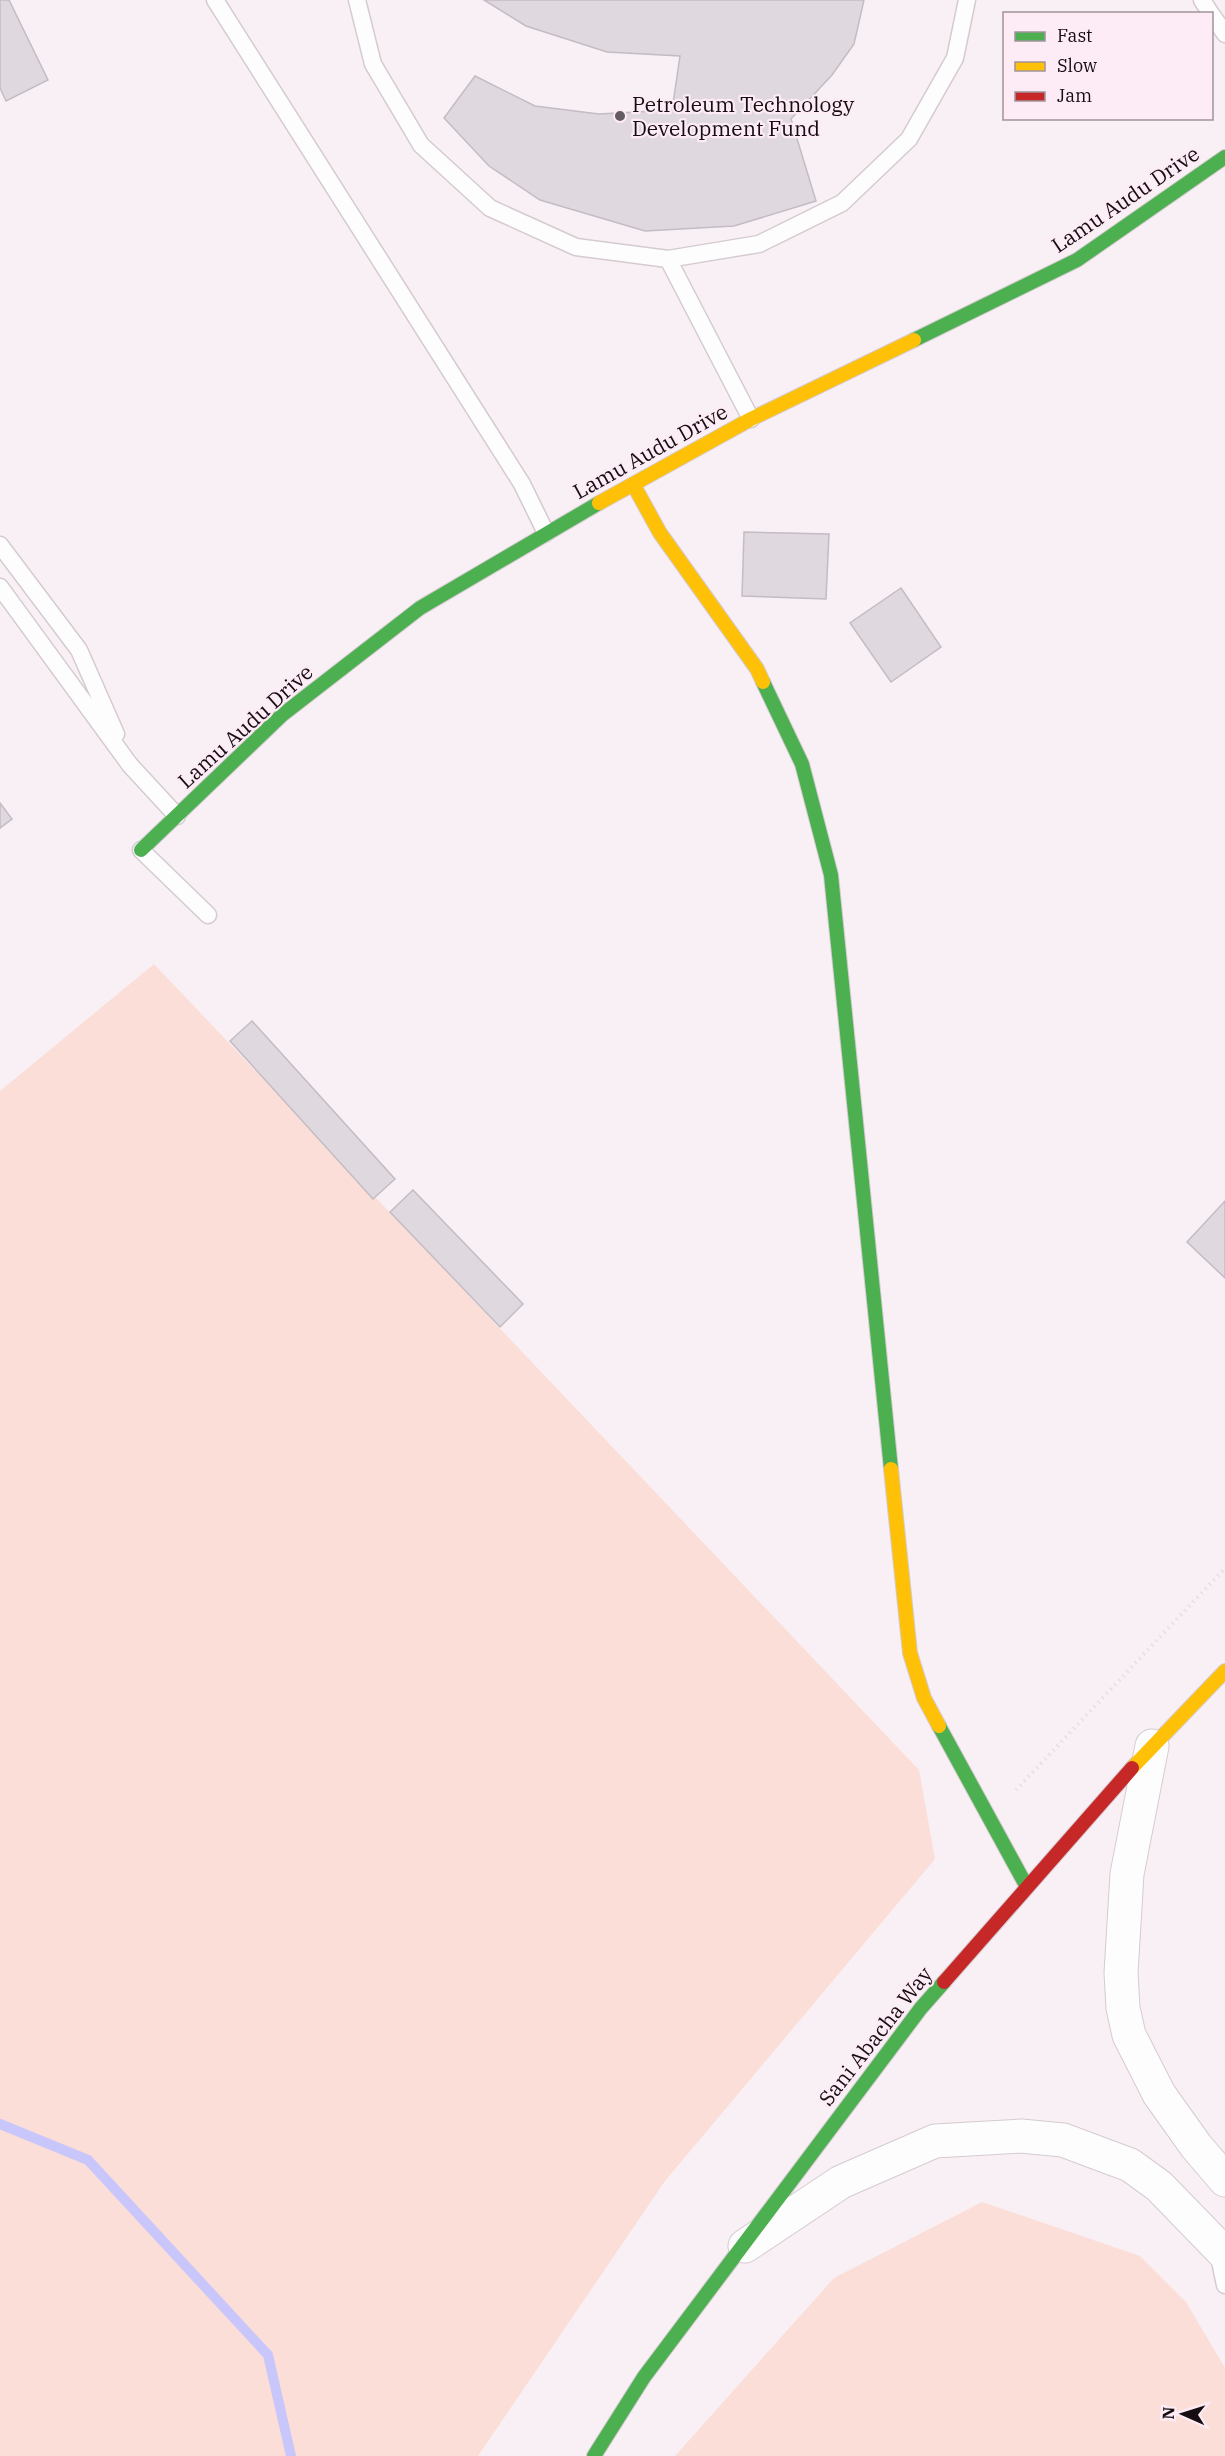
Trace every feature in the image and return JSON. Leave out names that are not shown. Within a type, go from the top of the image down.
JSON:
[{"type":"main road","name":"Lamu Audu Drive","points":[[141,850],[282,715],[411,615],[546,533],[751,419],[1077,260],[1225,157]]},
{"type":"main road","points":[[633,484],[660,533],[758,669],[802,764],[831,875],[910,1653],[924,1698],[1027,1887]]},
{"type":"main road","name":"Sani Abacha Way","points":[[594,2456],[644,2378],[921,2008],[1152,1746],[1225,1671]]},
{"type":"street","points":[[1152,1746],[1127,1874],[1121,1973],[1124,2008],[1130,2036],[1159,2094],[1196,2146],[1225,2180]]},
{"type":"street","points":[[741,2248],[841,2182],[935,2141],[1021,2136],[1063,2140],[1130,2165],[1159,2186],[1221,2249]]},
{"type":"lane","points":[[215,0],[522,484],[546,533]]},
{"type":"lane","points":[[357,0],[373,64],[421,145],[490,208],[576,247],[668,260],[759,244],[842,203],[909,139],[955,58],[967,0]]},
{"type":"lane","points":[[1213,17],[1225,34]]},
{"type":"lane","points":[[668,260],[751,419]]},
{"type":"lane","points":[[0,545],[79,650],[130,765]]},
{"type":"lane","points":[[0,587],[130,765],[177,816]]},
{"type":"lane","points":[[141,850],[208,915]]},
{"type":"lane","points":[[1221,2249],[1225,2285]]},
{"type":"path","points":[[989,1818],[1225,1568]]},
{"type":"shaded area","points":[[154,964],[919,1770],[935,1859],[665,2181],[478,2456],[0,2456],[0,1091]]},
{"type":"shaded area","points":[[982,2202],[1140,2256],[1186,2302],[1225,2368],[1225,2456],[675,2456],[834,2278]]},
{"type":"building","points":[[0,0],[9,0],[48,80],[6,101],[0,88]]},
{"type":"building","name":"Petroleum Technology Development Fund","points":[[484,0],[864,0],[854,44],[832,75],[791,119],[816,201],[734,226],[645,231],[540,200],[489,166],[444,118],[475,76],[535,106],[599,114],[672,110],[680,56],[607,52],[526,26]]},
{"type":"building","points":[[744,532],[829,534],[826,599],[742,596]]},
{"type":"building","points":[[901,588],[941,647],[891,682],[850,623]]},
{"type":"building","points":[[0,803],[12,819],[0,828]]},
{"type":"building","points":[[252,1021],[395,1179],[373,1199],[230,1041]]},
{"type":"building","points":[[413,1190],[523,1304],[500,1327],[390,1212]]},
{"type":"building","points":[[1225,1201],[1225,1278],[1187,1242]]},
{"type":"waterway","points":[[0,2124],[88,2160],[268,2355],[291,2456]]},
{"type":"traffic: fast","points":[[914,340],[1077,260],[1225,157]]},
{"type":"traffic: fast","points":[[141,850],[282,715],[420,608],[599,503]]},
{"type":"traffic: fast","points":[[763,682],[802,764],[831,875],[891,1469]]},
{"type":"traffic: fast","points":[[939,1726],[1027,1887]]},
{"type":"traffic: fast","points":[[594,2456],[644,2377],[921,2008],[944,1982]]},
{"type":"traffic: slow","points":[[599,503],[751,419],[914,340]]},
{"type":"traffic: slow","points":[[633,484],[660,533],[757,669],[763,682]]},
{"type":"traffic: slow","points":[[891,1469],[910,1653],[924,1698],[939,1726]]},
{"type":"traffic: slow","points":[[1132,1768],[1225,1671]]},
{"type":"traffic: jam","points":[[944,1982],[1132,1768]]},
{"type":"place","name":"Petroleum Technology Development Fund","points":[[620,116]]}]
